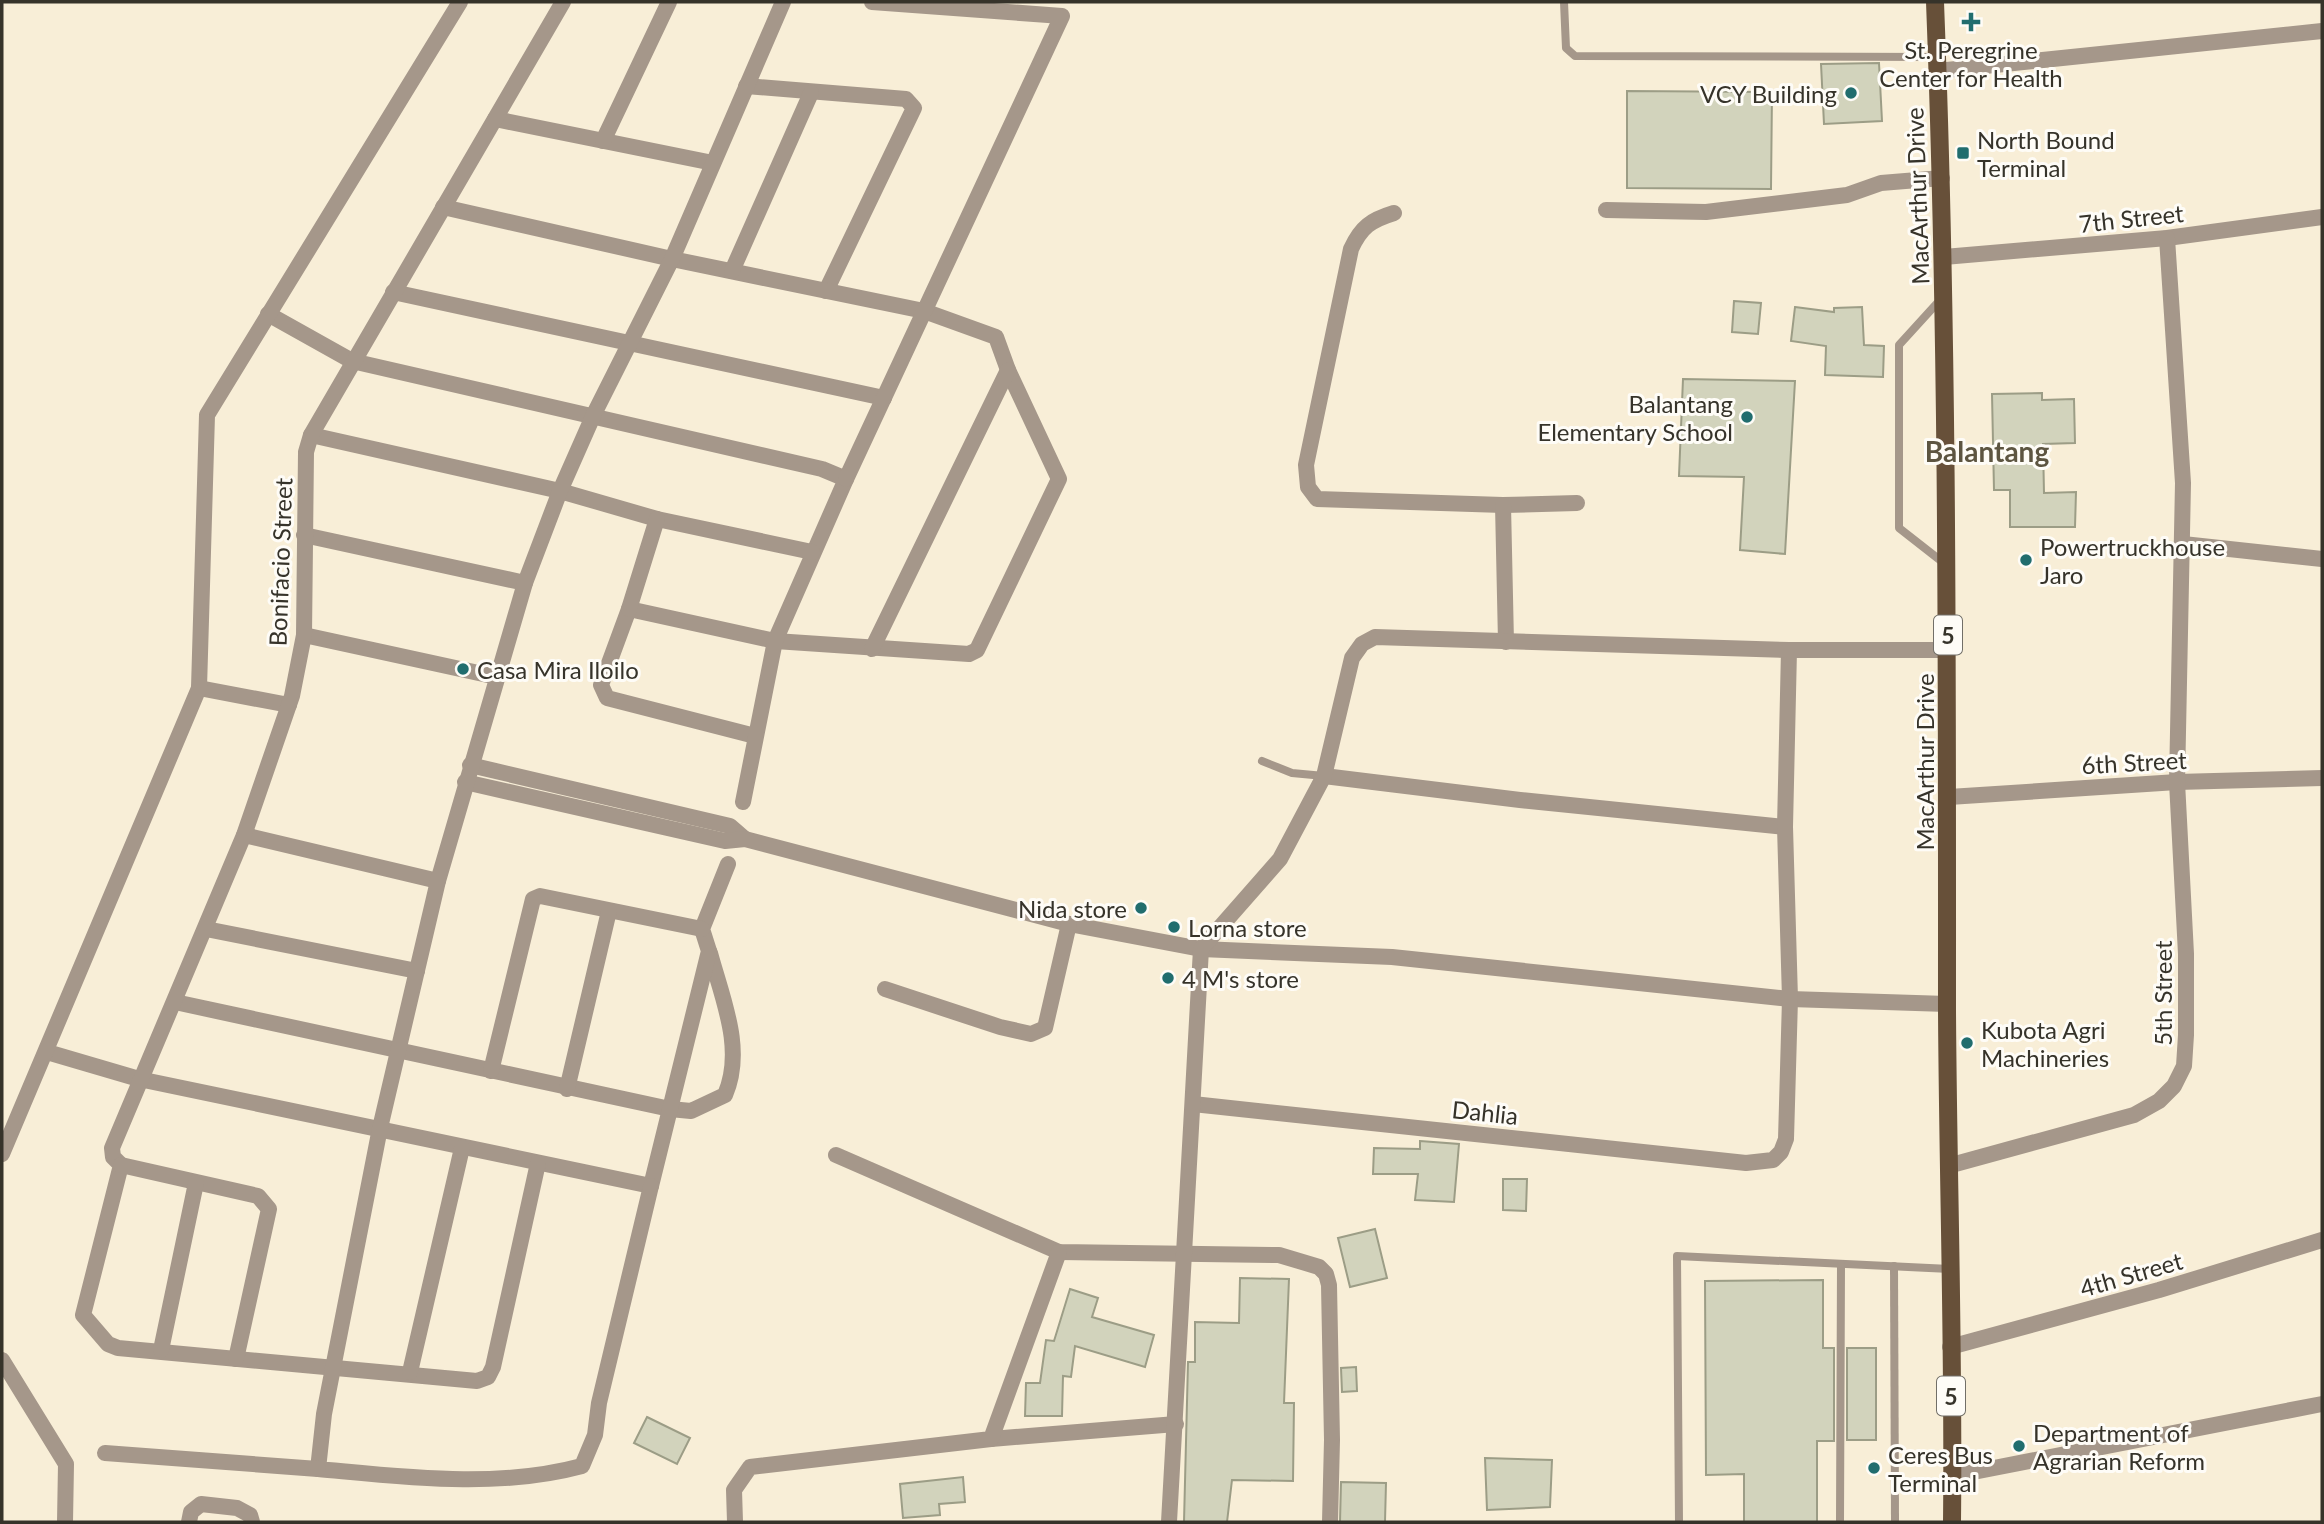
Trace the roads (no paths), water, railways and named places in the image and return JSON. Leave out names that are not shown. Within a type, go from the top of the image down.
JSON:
[{"type":"main road","name":"MacArthur Drive","points":[[1935,2],[1944,257],[1952,1522]]},
{"type":"street","points":[[2,1154],[199,688],[207,415],[460,2]]},
{"type":"street","name":"Bonifacio Street","points":[[161,1350],[118,1348],[108,1343],[83,1315],[121,1165],[113,1157],[112,1148],[139,1079],[176,1002],[244,835],[289,705],[304,635],[306,452],[311,435],[352,360],[563,2]]},
{"type":"street","points":[[603,141],[669,2]]},
{"type":"street","points":[[318,1469],[324,1414],[380,1128],[401,1049],[438,881],[525,583],[560,491],[594,414],[672,259],[783,2]]},
{"type":"street","points":[[743,802],[775,641],[846,479],[1066,9],[872,2]]},
{"type":"street","points":[[1937,64],[2322,31]]},
{"type":"street","points":[[747,86],[906,99],[914,108],[826,291]]},
{"type":"street","points":[[732,271],[811,93]]},
{"type":"street","points":[[495,118],[713,163]]},
{"type":"street","points":[[1606,210],[1706,212],[1846,195],[1881,183],[1942,178]]},
{"type":"street","points":[[443,207],[672,259],[924,311],[996,337],[1008,370],[1059,479],[982,644],[969,654],[775,641],[629,609]]},
{"type":"street","points":[[1394,213],[1371,220],[1357,234],[1351,249],[1306,465],[1308,487],[1317,499],[1503,505],[1577,503]]},
{"type":"street","name":"7th Street","points":[[1944,257],[2167,238],[2322,217]]},
{"type":"street","name":"5th Street","points":[[1948,1166],[2134,1115],[2159,1101],[2174,1086],[2184,1066],[2186,954],[2177,782],[2183,544],[2179,390],[2167,238]]},
{"type":"street","points":[[393,292],[884,398]]},
{"type":"street","points":[[268,314],[352,360],[594,414],[822,469],[846,479]]},
{"type":"street","points":[[872,649],[1008,370]]},
{"type":"street","points":[[311,435],[560,491],[657,519],[813,552]]},
{"type":"street","points":[[1503,505],[1506,642]]},
{"type":"street","points":[[657,519],[629,609],[601,685],[607,698],[755,736]]},
{"type":"street","points":[[304,535],[525,583]]},
{"type":"street","points":[[2183,544],[2322,559]]},
{"type":"street","points":[[304,635],[497,677]]},
{"type":"street","points":[[1169,1522],[1201,949],[1280,859],[1324,776],[1352,658],[1362,644],[1375,637],[1789,650],[1948,650]]},
{"type":"street","points":[[1789,650],[1785,827],[1790,999]]},
{"type":"street","points":[[199,688],[289,705]]},
{"type":"street","points":[[470,765],[576,790],[716,831]]},
{"type":"street","points":[[1324,776],[1785,827]]},
{"type":"street","name":"6th Street","points":[[1949,797],[2177,782],[2322,778]]},
{"type":"street","points":[[465,782],[573,807],[716,831],[730,826],[745,839],[1069,924],[1201,949],[1392,957],[1790,999],[1947,1004]]},
{"type":"street","points":[[573,807],[576,790]]},
{"type":"street","points":[[244,835],[438,881]]},
{"type":"street","points":[[176,1002],[401,1049],[567,1089],[691,1111],[710,1105],[725,1095],[730,1084],[733,1038],[702,929],[728,864]]},
{"type":"street","points":[[491,1071],[533,899],[540,896],[702,929]]},
{"type":"street","points":[[567,1089],[610,911]]},
{"type":"street","points":[[885,989],[1000,1027],[1031,1034],[1045,1028],[1069,924]]},
{"type":"street","points":[[206,929],[417,971]]},
{"type":"street","points":[[105,1453],[469,1480],[564,1471],[582,1466],[595,1435],[599,1403],[709,951]]},
{"type":"street","name":"Dahlia","points":[[1193,1104],[1746,1163],[1773,1160],[1781,1152],[1786,1139],[1790,999]]},
{"type":"street","points":[[47,1052],[139,1079],[651,1186]]},
{"type":"street","points":[[410,1372],[462,1148]]},
{"type":"street","points":[[836,1155],[1059,1252],[1279,1255],[1302,1259],[1326,1274],[1329,1284],[1332,1440],[1330,1522]]},
{"type":"street","points":[[196,1183],[161,1350],[236,1359],[410,1372],[477,1381],[488,1377],[493,1367],[538,1163]]},
{"type":"street","points":[[121,1165],[258,1196],[265,1201],[269,1209],[236,1359]]},
{"type":"street","name":"4th Street","points":[[1950,1347],[2159,1290],[2322,1240]]},
{"type":"street","points":[[991,1438],[1059,1252]]},
{"type":"street","points":[[2,1360],[66,1464],[65,1522]]},
{"type":"street","points":[[1953,1476],[2322,1404]]},
{"type":"street","points":[[735,1522],[734,1490],[750,1467],[991,1438],[1176,1424]]},
{"type":"street","points":[[189,1522],[194,1506],[201,1504],[237,1508],[250,1515],[252,1522]]},
{"type":"lane","points":[[1564,2],[1566,48],[1575,56],[1937,64]]},
{"type":"lane","points":[[1944,295],[1899,345],[1899,528],[1947,566]]},
{"type":"lane","points":[[1262,761],[1292,773],[1324,776]]},
{"type":"lane","points":[[1679,1522],[1677,1256],[1950,1269]]},
{"type":"lane","points":[[1840,1522],[1841,1264]]},
{"type":"lane","points":[[1894,1266],[1895,1522]]},
{"type":"place","name":"St. Peregrine Center for Health","points":[[1971,22]]},
{"type":"place","name":"VCY Building","points":[[1851,93]]},
{"type":"place","name":"North Bound Terminal","points":[[1963,153]]},
{"type":"place","name":"Balantang Elementary School","points":[[1747,417]]},
{"type":"place","name":"Powertruckhouse Jaro","points":[[2026,560]]},
{"type":"place","name":"Casa Mira Iloilo","points":[[463,669]]},
{"type":"place","name":"Nida store","points":[[1141,908]]},
{"type":"place","name":"Lorna store","points":[[1174,927]]},
{"type":"place","name":"4 M's store","points":[[1168,978]]},
{"type":"place","name":"Kubota Agri Machineries","points":[[1967,1043]]},
{"type":"place","name":"Department of Agrarian Reform","points":[[2019,1446]]},
{"type":"place","name":"Ceres Bus Terminal","points":[[1874,1468]]},
{"type":"district","name":"Balantang","points":[[1987,451]]}]
